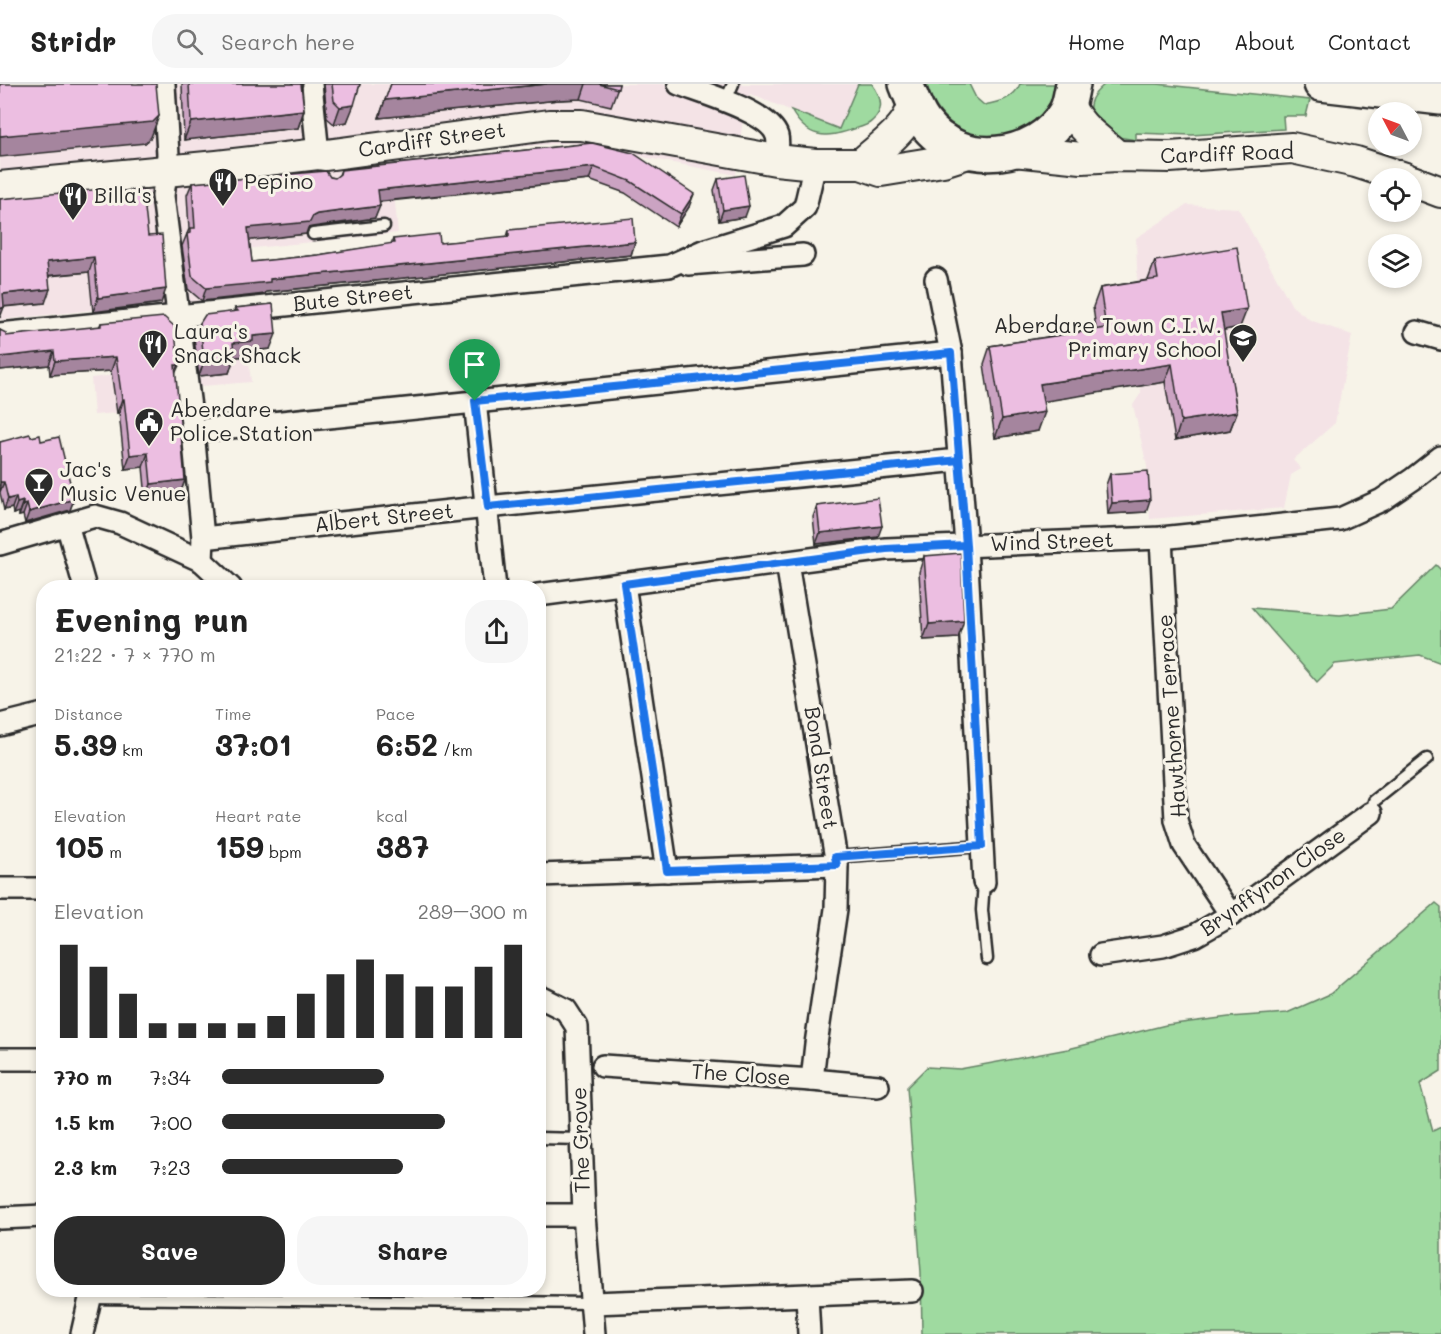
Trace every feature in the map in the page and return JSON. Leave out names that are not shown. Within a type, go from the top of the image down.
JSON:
[{"type":"main road","points":[[1321,84],[1441,98]]},
{"type":"main road","points":[[910,94],[924,123],[945,141],[970,152],[998,154],[1014,152],[1034,142],[1051,129],[1066,111],[1072,89]]},
{"type":"main road","points":[[1072,89],[1076,120],[1117,156]]},
{"type":"main road","points":[[861,164],[878,147],[893,137],[906,121],[910,94]]},
{"type":"main road","name":"Cardiff Street","points":[[0,187],[324,158],[549,125],[582,125],[776,160],[815,164],[861,164],[881,171],[943,161],[970,152]]},
{"type":"main road","name":"Cardiff Road","points":[[1014,152],[1082,158],[1170,157],[1292,148],[1374,168]]},
{"type":"main road","points":[[1422,185],[1441,192]]},
{"type":"street","points":[[164,84],[168,155],[163,196],[193,431],[203,538],[202,561]]},
{"type":"street","points":[[311,84],[324,158]]},
{"type":"street","points":[[679,84],[729,93],[771,124],[778,137],[776,160]]},
{"type":"street","name":"Bute Street","points":[[669,266],[703,250],[784,226],[805,207],[815,164]]},
{"type":"street","name":"Bute Street","points":[[0,334],[669,266],[803,255]]},
{"type":"street","points":[[936,279],[951,353],[966,545],[984,882]]},
{"type":"street","points":[[1418,332],[1441,339]]},
{"type":"street","points":[[193,431],[951,353]]},
{"type":"street","points":[[475,401],[494,580]]},
{"type":"street","name":"Wind Street","points":[[546,594],[886,549],[1161,538],[1340,519],[1382,500],[1441,456]]},
{"type":"street","name":"Albert Street","points":[[203,538],[959,460]]},
{"type":"street","points":[[0,544],[95,516],[120,523],[202,561],[222,580]]},
{"type":"street","points":[[67,524],[83,580]]},
{"type":"street","name":"Hawthorne Terrace","points":[[1161,538],[1176,820],[1184,845],[1231,915]]},
{"type":"street","name":"Bond Street","points":[[787,563],[836,861],[836,909],[812,1080]]},
{"type":"street","points":[[624,584],[667,871]]},
{"type":"street","points":[[0,725],[36,716]]},
{"type":"street","name":"Brynffynon Close","points":[[1101,955],[1163,946],[1194,936],[1231,915],[1371,813]]},
{"type":"street","points":[[546,874],[667,871],[836,861]]},
{"type":"street","points":[[0,889],[36,889]]},
{"type":"street","name":"The Grove","points":[[546,1000],[566,1010],[577,1027],[584,1215],[594,1334]]},
{"type":"street","points":[[0,1059],[36,1059]]},
{"type":"street","name":"The Close","points":[[603,1066],[878,1086]]},
{"type":"street","points":[[546,1215],[584,1215]]},
{"type":"street","points":[[0,1218],[36,1216]]},
{"type":"street","points":[[593,1303],[912,1291]]},
{"type":"street","points":[[807,1296],[809,1334]]},
{"type":"street","points":[[82,1334],[90,1297]]},
{"type":"lane","points":[[313,234],[333,227],[384,226]]},
{"type":"lane","points":[[1371,813],[1374,801],[1427,759]]},
{"type":"lane","points":[[836,861],[982,846]]},
{"type":"lane","points":[[984,882],[982,910],[987,959]]},
{"type":"lane","points":[[546,1138],[581,1139]]},
{"type":"lane","points":[[258,1297],[593,1303]]},
{"type":"shaded area","points":[[0,84],[862,84],[872,123],[848,131],[839,130],[750,94],[742,126],[736,175],[570,143],[515,147],[391,162],[398,233],[245,249],[217,238],[227,326],[245,325],[251,382],[202,386],[173,408],[94,415],[91,378],[138,372],[130,306],[0,320]]},
{"type":"shaded area","name":"Aberdare Town C.I.W. Primary School","points":[[1187,205],[1238,208],[1292,306],[1310,320],[1352,335],[1335,423],[1293,460],[1301,469],[1291,475],[1284,508],[1150,519],[1147,466],[1133,405],[1141,393],[1136,238]]},
{"type":"green space","points":[[858,84],[872,84],[878,93],[880,103],[876,117],[865,126],[822,135],[805,128],[791,110],[839,129]]},
{"type":"green space","points":[[927,84],[969,84],[976,98],[984,105],[1010,96],[1020,84],[1057,84],[1047,107],[1032,123],[1013,133],[992,136],[971,133],[952,124],[936,107]]},
{"type":"green space","points":[[1105,84],[1157,84],[1310,100],[1306,116],[1283,116],[1284,129],[1192,135],[1136,133],[1136,140],[1112,136],[1090,118],[1092,99]]},
{"type":"green space","points":[[1436,565],[1441,570],[1441,663],[1420,655],[1335,664],[1317,682],[1252,608],[1340,615],[1391,609]]},
{"type":"green space","points":[[1436,903],[1441,907],[1441,1071],[1420,1084],[1433,1131],[1441,1127],[1441,1334],[922,1334],[921,1272],[907,1087],[927,1067],[960,1069],[1068,1049],[1166,1025],[1287,1013],[1330,994]]},
{"type":"building","points":[[0,84],[156,84],[159,116],[153,122],[0,136]]},
{"type":"building","points":[[189,84],[301,84],[304,110],[191,122]]},
{"type":"building","points":[[332,84],[360,84],[354,105],[340,107],[334,101]]},
{"type":"building","points":[[391,84],[547,84],[385,100]]},
{"type":"building","points":[[599,84],[619,84],[618,89]]},
{"type":"building","points":[[592,143],[633,153],[694,194],[681,214],[630,181],[594,167],[378,190],[380,206],[317,214],[310,222],[248,228],[252,262],[318,255],[394,243],[393,239],[439,234],[440,243],[509,236],[509,230],[633,218],[635,242],[270,279],[270,282],[206,288],[192,276],[187,234],[190,233],[190,228],[195,228],[192,183],[326,171],[330,177],[335,178],[341,170]]},
{"type":"building","points":[[744,175],[749,206],[723,210],[718,179]]},
{"type":"building","points":[[112,188],[113,193],[143,190],[148,236],[162,235],[166,289],[98,298],[94,257],[47,262],[50,289],[3,294],[4,307],[0,309],[0,199]]},
{"type":"building","points":[[1237,247],[1247,309],[1221,313],[1237,412],[1181,421],[1172,364],[1040,384],[1045,412],[1002,419],[990,346],[1106,328],[1100,288],[1158,279],[1155,261]]},
{"type":"building","points":[[273,304],[276,334],[253,336],[253,341],[233,343],[234,358],[204,361],[200,323],[205,315],[238,311],[235,308]]},
{"type":"building","points":[[164,317],[174,326],[179,365],[175,365],[185,480],[151,484],[148,453],[130,455],[124,399],[122,399],[116,357],[55,361],[54,351],[0,357],[0,330],[6,333],[6,336]]},
{"type":"building","points":[[30,434],[31,437],[40,435],[41,441],[59,437],[74,499],[29,512],[27,504],[23,505],[23,501],[17,503],[16,497],[8,499],[4,482],[0,482],[0,442]]},
{"type":"building","points":[[1148,471],[1150,500],[1112,503],[1110,474]]},
{"type":"building","points":[[878,498],[882,526],[820,533],[817,506]]},
{"type":"building","points":[[961,553],[964,621],[929,624],[924,556]]},
{"type":"place","name":"Pepino","points":[[223,208]]},
{"type":"place","name":"Billa's","points":[[73,222]]},
{"type":"place","name":"Aberdare Town C.I.W. Primary School","points":[[1243,364]]},
{"type":"place","name":"Laura's Snack Shack","points":[[153,370]]},
{"type":"place","name":"Aberdare Police Station","points":[[149,448]]},
{"type":"place","name":"Jac's Music Venue","points":[[39,508]]},
{"type":"route","points":[[475,401],[488,507],[959,460],[966,545],[886,549],[624,584],[667,871],[837,865],[835,857],[982,846],[966,545],[951,353],[475,401]]}]
